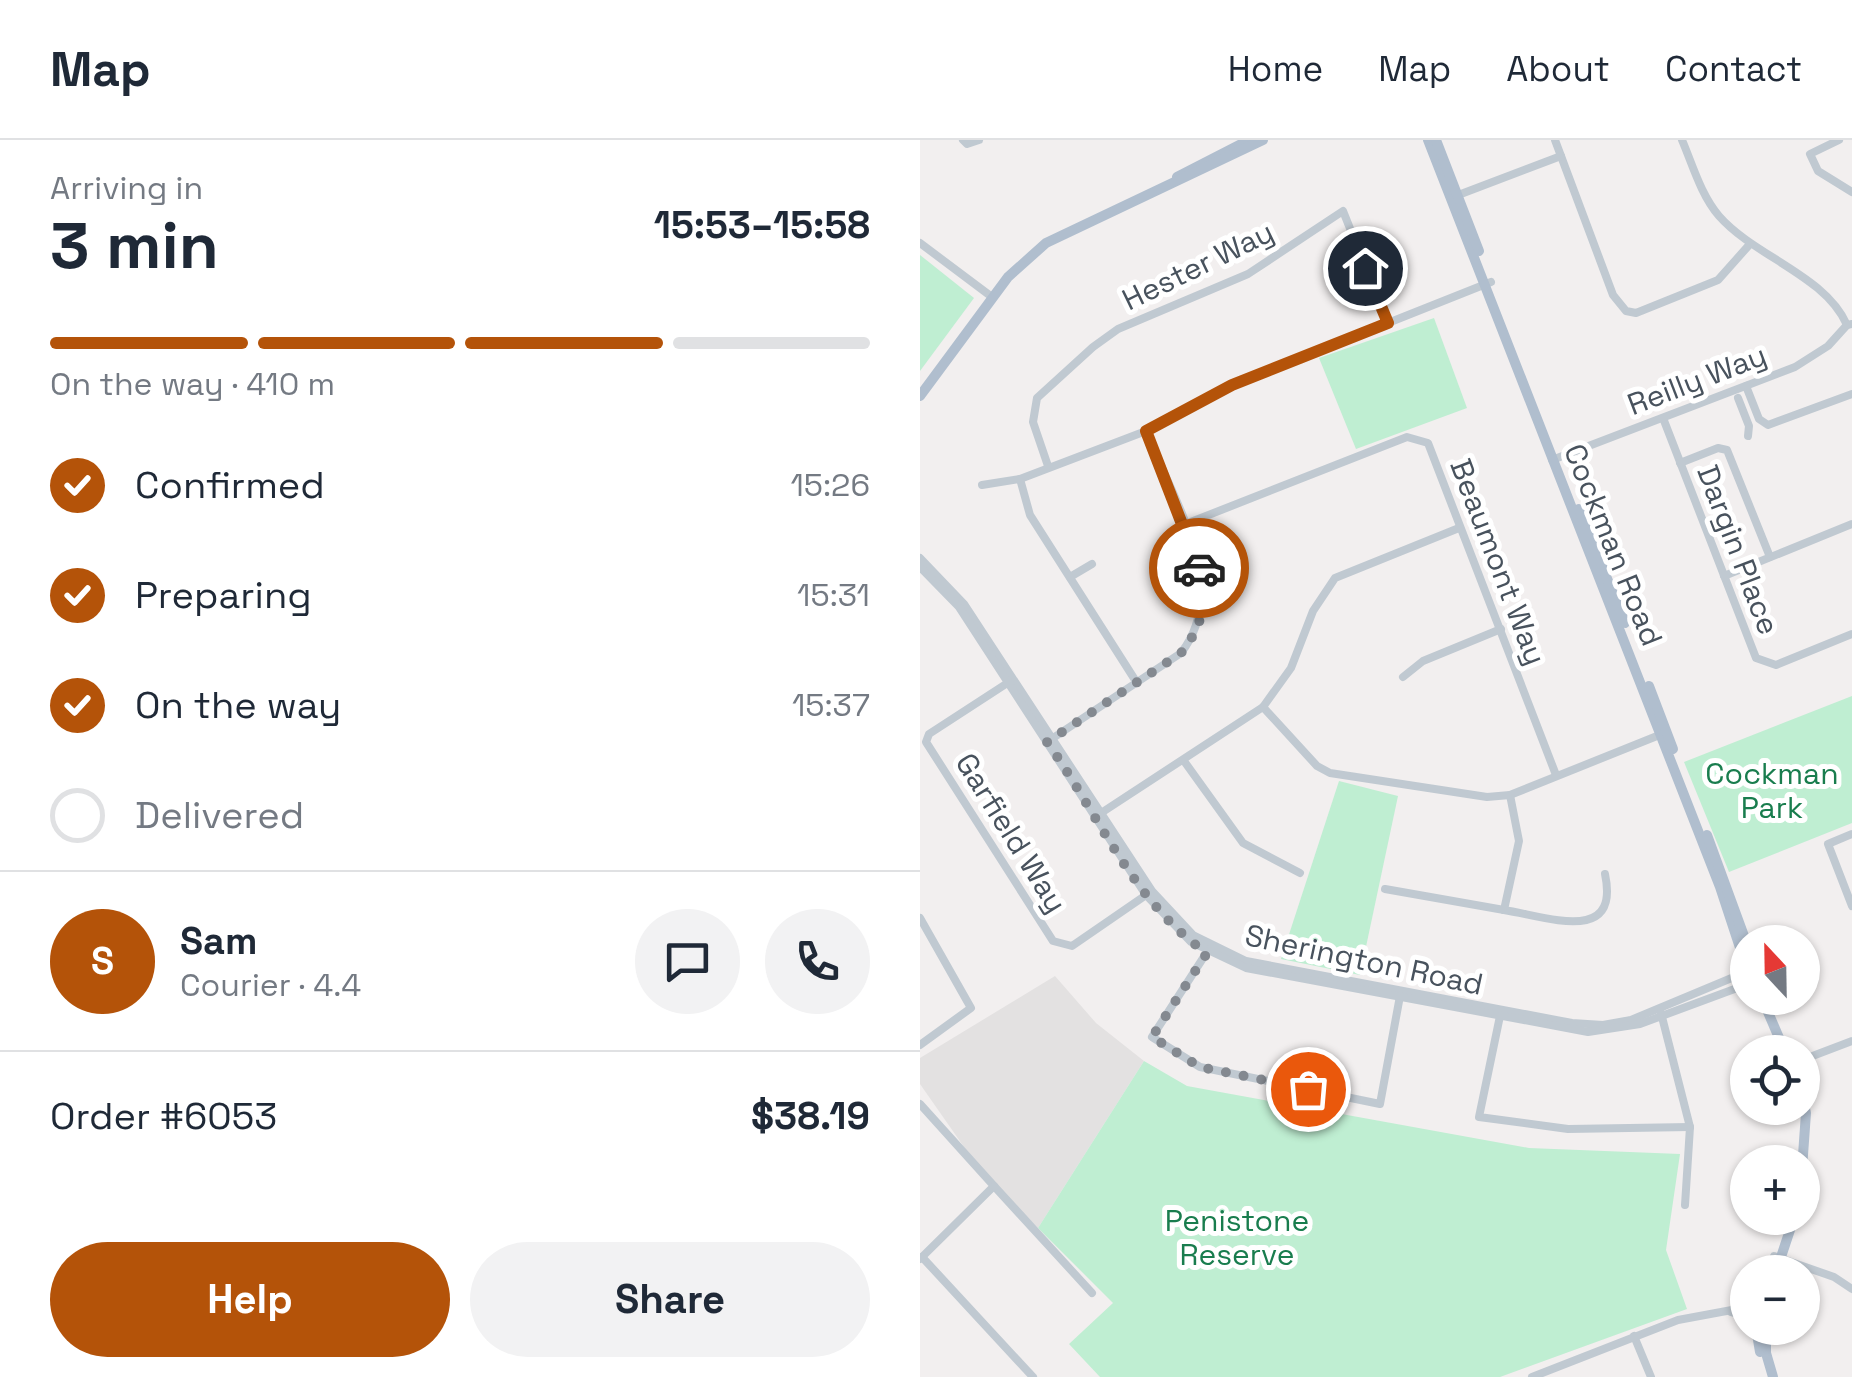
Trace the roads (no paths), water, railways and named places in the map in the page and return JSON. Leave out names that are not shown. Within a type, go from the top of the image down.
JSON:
[{"type":"main road","points":[[920,386],[1022,254],[1061,226],[1176,178],[1249,140]]},
{"type":"main road","points":[[920,396],[990,295],[1016,268],[1061,233],[1177,184],[1263,140]]},
{"type":"main road","name":"Cockman Road","points":[[1432,140],[1740,925]]},
{"type":"main road","name":"Cockman Road","points":[[1663,733],[1730,926]]},
{"type":"main road","points":[[1761,1345],[1770,1377]]},
{"type":"main road","points":[[1766,1345],[1770,1377]]},
{"type":"street","points":[[963,140],[968,144],[979,140]]},
{"type":"street","points":[[1554,140],[1613,295],[1626,312],[1636,314],[1718,280],[1750,244]]},
{"type":"street","points":[[1682,140],[1706,200],[1750,244],[1834,303],[1850,324]]},
{"type":"street","points":[[1839,140],[1810,154],[1818,172],[1852,192]]},
{"type":"street","points":[[1454,197],[1561,156]]},
{"type":"street","name":"Hester Way","points":[[1048,466],[1033,422],[1038,398],[1094,347],[1118,329],[1248,274],[1342,212],[1388,323]]},
{"type":"street","points":[[920,243],[990,295]]},
{"type":"street","points":[[982,485],[1020,479],[1146,431],[1232,385],[1488,283]]},
{"type":"street","name":"Reilly Way","points":[[1555,458],[1811,359],[1850,324]]},
{"type":"street","points":[[1746,386],[1759,420],[1768,425],[1852,394]]},
{"type":"street","points":[[1738,398],[1749,426],[1748,436]]},
{"type":"street","name":"Dargin Place","points":[[1662,418],[1756,658],[1776,665],[1852,634]]},
{"type":"street","points":[[1050,740],[1181,653],[1196,634],[1203,612],[1203,584],[1146,431]]},
{"type":"street","name":"Beaumont Way","points":[[1183,526],[1407,437],[1428,443],[1556,775]]},
{"type":"street","points":[[1680,463],[1718,448],[1727,450],[1770,557]]},
{"type":"street","points":[[1020,479],[1030,515],[1137,683]]},
{"type":"street","points":[[1724,576],[1852,524]]},
{"type":"street","points":[[1097,815],[1263,707],[1290,668],[1313,611],[1335,578],[1460,528]]},
{"type":"street","name":"Sherington Road","points":[[920,558],[954,590],[1149,893],[1178,932],[1209,950],[1272,975],[1598,1032],[1661,1013],[1730,983]]},
{"type":"street","points":[[1070,578],[1092,564]]},
{"type":"street","name":"Sherington Road","points":[[920,567],[959,607],[1011,681]]},
{"type":"street","points":[[1403,677],[1423,661],[1501,629]]},
{"type":"street","name":"Garfield Way","points":[[1011,681],[929,734],[926,742],[1053,941],[1072,946],[1149,893]]},
{"type":"street","points":[[1263,707],[1317,766],[1330,772],[1487,797],[1510,795],[1663,733]]},
{"type":"street","points":[[1184,761],[1243,842],[1300,873]]},
{"type":"street","points":[[1504,910],[1518,842],[1510,795]]},
{"type":"street","points":[[1852,834],[1828,844],[1852,906]]},
{"type":"street","points":[[1385,888],[1581,922],[1605,912],[1610,900],[1605,874]]},
{"type":"street","points":[[920,918],[971,1008],[920,1045]]},
{"type":"street","points":[[1209,950],[1152,1037],[1200,1067],[1380,1104],[1400,995]]},
{"type":"street","points":[[1661,1013],[1690,1127],[1684,1205]]},
{"type":"street","points":[[1500,1015],[1480,1117],[1568,1129],[1690,1127]]},
{"type":"street","points":[[1820,1053],[1852,1041]]},
{"type":"street","points":[[922,1111],[1092,1293]]},
{"type":"street","points":[[994,1186],[921,1258],[1033,1377]]},
{"type":"street","points":[[1820,1272],[1852,1289]]},
{"type":"street","points":[[1532,1377],[1634,1336],[1704,1313],[1730,1310]]},
{"type":"street","points":[[1726,1311],[1730,1312]]},
{"type":"street","points":[[1634,1336],[1651,1377]]},
{"type":"park label","name":"Cockman Park","points":[[1772,791]]},
{"type":"park label","name":"Penistone Reserve","points":[[1237,1238]]}]
